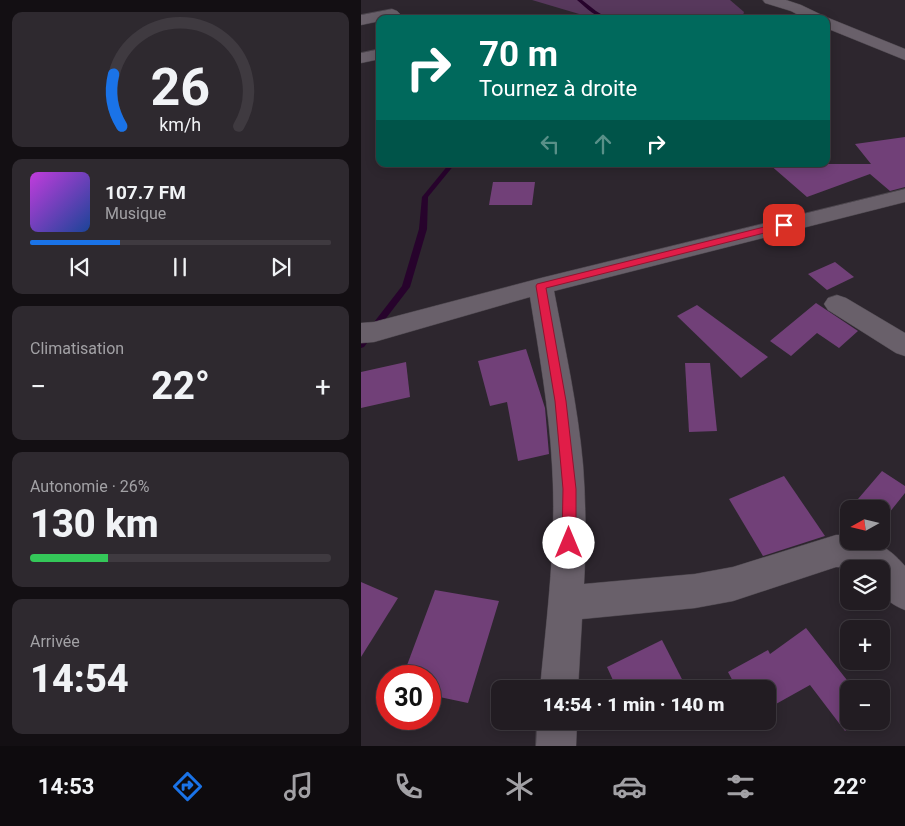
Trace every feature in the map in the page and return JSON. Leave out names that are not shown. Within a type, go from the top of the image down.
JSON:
[{"type":"street","points":[[770,0],[811,15]]},
{"type":"street","points":[[387,15],[392,14]]},
{"type":"street","points":[[361,20],[376,17]]},
{"type":"street","points":[[830,24],[905,55]]},
{"type":"street","points":[[361,58],[376,55]]},
{"type":"street","points":[[361,333],[374,332],[541,286],[905,195]]},
{"type":"street","points":[[541,286],[561,401],[569,489],[569,543],[560,680]]},
{"type":"street","points":[[837,304],[905,346]]},
{"type":"street","points":[[565,603],[695,591],[733,584],[837,551],[852,550],[864,554],[886,569],[905,593]]},
{"type":"street","points":[[556,746],[557,730]]},
{"type":"shaded area","points":[[532,0],[730,0],[744,12],[743,15],[583,15]]},
{"type":"building","points":[[905,137],[905,187],[890,191],[870,174],[807,197],[772,167],[830,167],[830,164],[871,164],[855,144]]},
{"type":"building","points":[[493,182],[535,182],[532,205],[489,205]]},
{"type":"building","points":[[835,262],[854,277],[827,290],[808,274]]},
{"type":"building","points":[[816,303],[858,331],[839,348],[817,333],[791,356],[770,341]]},
{"type":"building","points":[[697,305],[768,357],[741,378],[677,316]]},
{"type":"building","points":[[526,349],[545,408],[549,454],[518,461],[507,402],[490,406],[478,361]]},
{"type":"building","points":[[406,362],[410,397],[361,408],[361,372]]},
{"type":"building","points":[[685,363],[710,363],[717,431],[689,432]]},
{"type":"building","points":[[882,471],[905,486],[905,493],[890,512],[890,500],[858,499]]},
{"type":"building","points":[[784,476],[825,536],[763,556],[729,499]]},
{"type":"building","points":[[361,582],[398,598],[361,657]]},
{"type":"building","points":[[435,590],[499,601],[468,703],[441,697],[441,665],[407,665]]},
{"type":"building","points":[[806,628],[847,680],[840,680],[840,724],[810,685],[776,704],[776,680],[732,680],[728,672],[768,650],[770,654]]},
{"type":"building","points":[[662,640],[682,680],[613,680],[607,667]]},
{"type":"waterway","points":[[579,0],[600,15]]},
{"type":"waterway","points":[[361,345],[406,287],[423,229],[425,197],[450,167]]},
{"type":"route","points":[[569,543],[569,489],[561,401],[541,286],[784,225]]}]
